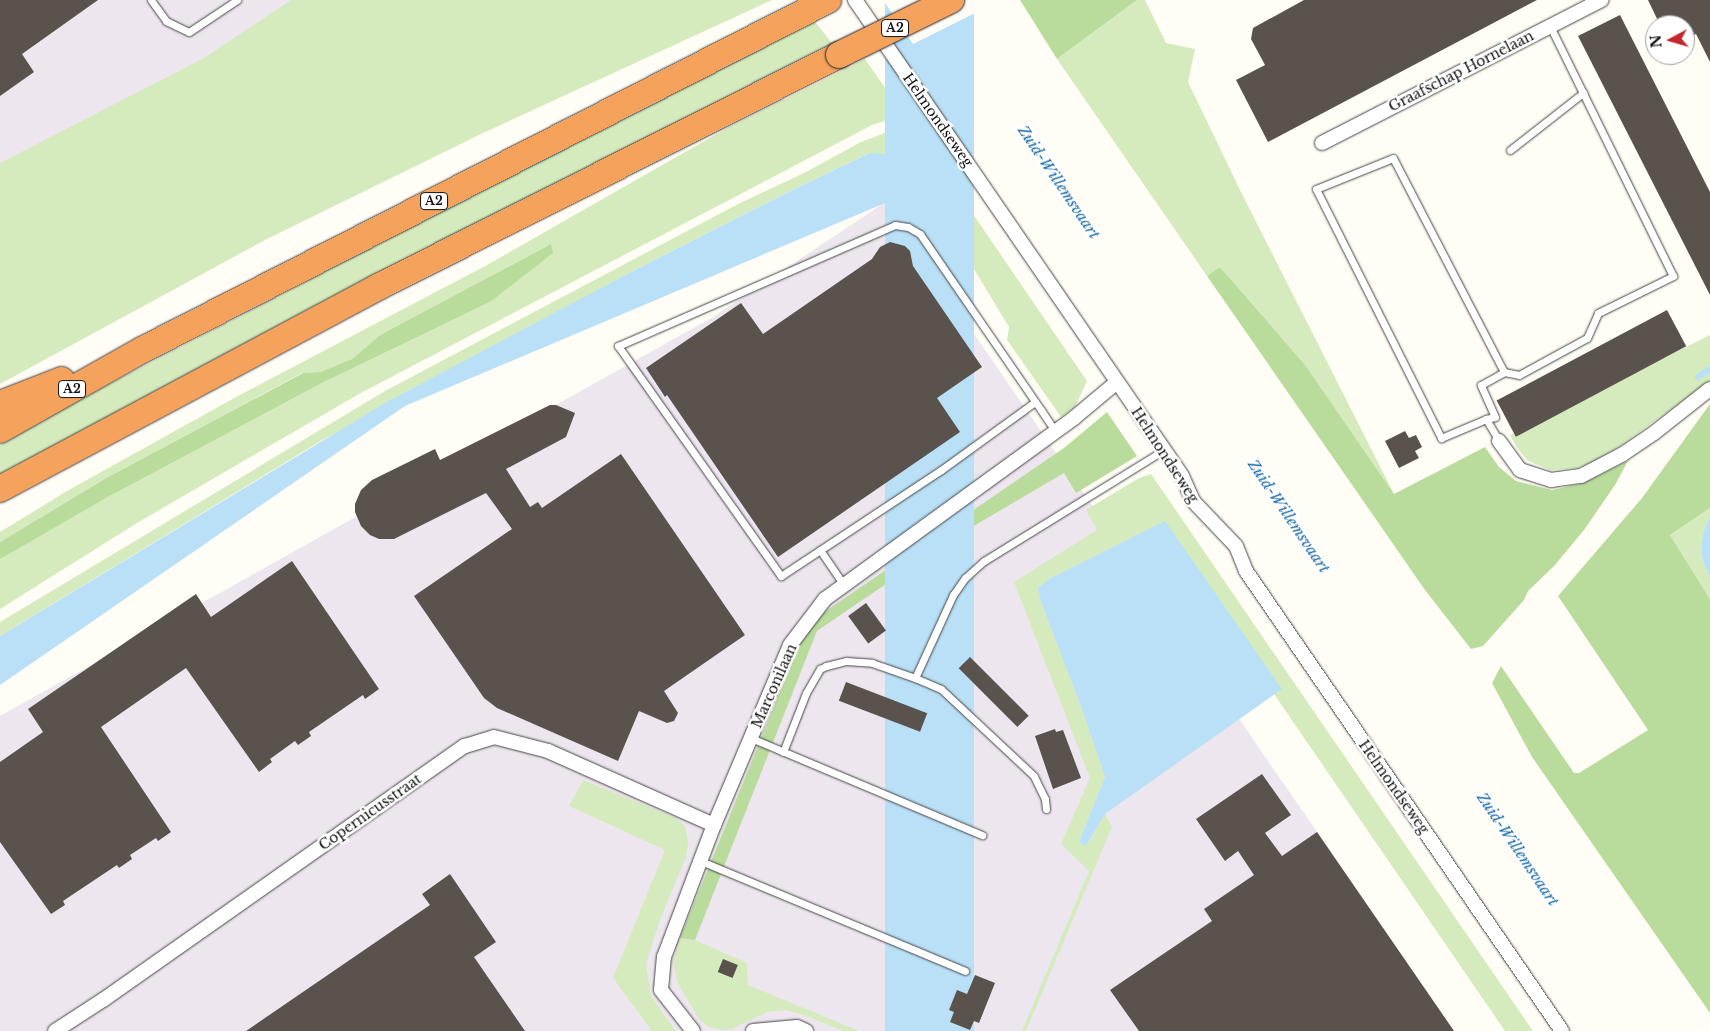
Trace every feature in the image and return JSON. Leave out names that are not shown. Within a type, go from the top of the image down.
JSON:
[{"type":"highway","name":"A2","points":[[0,489],[361,296],[951,0]]},
{"type":"highway","name":"A2","points":[[0,430],[144,349],[818,5]]},
{"type":"highway","name":"A2","points":[[0,404],[144,349]]},
{"type":"highway","name":"A2","points":[[0,500],[48,462]]},
{"type":"street","name":"Helmondseweg","points":[[855,0],[1182,476],[1193,501],[1236,546],[1246,571],[1562,1031]]},
{"type":"street","name":"Graafschap Hornelaan","points":[[1322,142],[1601,0]]},
{"type":"street","name":"Marconilaan","points":[[692,1031],[661,990],[664,957],[714,825],[790,645],[825,599],[1056,432],[1117,382]]},
{"type":"street","points":[[1499,441],[1520,470],[1551,480],[1581,476],[1623,454],[1654,433],[1710,389]]},
{"type":"street","name":"Copernicusstraat","points":[[55,1031],[103,1000],[465,746],[494,737],[548,751],[714,825]]},
{"type":"street","points":[[753,1031],[797,1027],[806,1031]]},
{"type":"lane","points":[[151,0],[166,21],[189,32],[237,0]]},
{"type":"lane","points":[[1504,372],[1393,158],[1316,189],[1441,438],[1495,417],[1481,385],[1504,372],[1519,375],[1587,338],[1598,313],[1673,276],[1550,26]]},
{"type":"lane","points":[[1510,150],[1583,93]]},
{"type":"lane","points":[[1035,402],[941,470],[781,576],[618,346],[895,225],[908,227],[920,234],[1056,432]]},
{"type":"lane","points":[[1486,419],[1499,441]]},
{"type":"lane","points":[[916,678],[952,595],[965,578],[984,561],[1164,450]]},
{"type":"lane","points":[[820,550],[844,585]]},
{"type":"lane","points":[[783,752],[806,693],[815,676],[826,666],[846,661],[872,663],[941,689],[1034,776],[1045,799],[1046,809]]},
{"type":"lane","points":[[751,738],[982,835]]},
{"type":"lane","points":[[701,861],[965,971]]},
{"type":"shaded area","points":[[0,0],[298,0],[210,61],[0,172]]},
{"type":"shaded area","points":[[884,203],[1454,1031],[0,1031],[0,716],[713,317]]},
{"type":"green space","points":[[291,0],[772,0],[481,134],[265,240],[0,384],[0,163],[204,58]]},
{"type":"green space","points":[[1020,0],[1137,0],[1057,59]]},
{"type":"green space","points":[[1137,0],[1145,0],[1166,43],[1195,49],[1188,82],[1241,192],[1394,494],[1306,366],[1220,267],[1207,276],[1057,59]]},
{"type":"green space","points":[[815,22],[832,43],[325,304],[0,478],[0,445],[55,412],[660,98]]},
{"type":"green space","points":[[865,59],[904,115],[872,125],[359,394],[137,523],[0,609],[0,559],[2,557],[108,497],[322,383],[490,302],[551,244],[380,335],[352,359],[320,372],[302,373],[108,477],[0,542],[0,532],[67,491],[236,397],[487,265],[729,127]]},
{"type":"green space","points":[[915,129],[1087,381],[1075,407],[1061,417],[1007,340],[1009,327],[934,203],[940,204],[870,153],[790,191],[635,270],[319,442],[0,636],[0,622],[385,391],[738,204],[806,172],[861,142],[890,131]]},
{"type":"green space","points":[[551,244],[553,253],[490,302],[322,383],[108,497],[0,559],[0,542],[108,477],[303,373],[320,372],[352,359],[380,335]]},
{"type":"green space","points":[[1220,267],[1306,366],[1394,494],[1485,447],[1499,467],[1516,481],[1552,490],[1584,483],[1628,461],[1615,485],[1584,530],[1554,566],[1528,591],[1524,600],[1483,646],[1471,649],[1425,590],[1207,276]]},
{"type":"green space","points":[[1710,335],[1710,381],[1619,447],[1591,463],[1577,468],[1550,470],[1528,461],[1517,448],[1510,435]]},
{"type":"green space","points":[[1710,404],[1710,508],[1670,535],[1710,599],[1710,1013],[1532,757],[1492,683],[1501,666],[1574,773],[1579,773],[1648,730],[1558,596],[1642,498]]},
{"type":"green space","points":[[1107,412],[1137,456],[1076,493],[1064,473],[955,537],[817,631],[695,940],[680,938],[795,655],[808,630],[820,615],[1064,448]]},
{"type":"green space","points":[[1151,474],[1533,1031],[1505,1031],[1274,694],[1281,689],[1165,522],[1049,579],[1038,588],[1041,602],[1082,709],[1105,777],[1079,842],[1087,845],[1105,814],[1112,827],[1026,1031],[1022,1031],[1089,871],[1061,844],[1090,778],[1014,582],[1097,530],[1086,510],[1139,478]]},
{"type":"green space","points":[[1710,508],[1710,516],[1703,533],[1701,549],[1703,562],[1710,577],[1710,599],[1670,535]]},
{"type":"green space","points":[[583,780],[676,818],[685,826],[688,842],[686,857],[660,920],[646,964],[651,996],[676,1031],[652,1031],[613,978],[665,850],[569,806]]},
{"type":"green space","points":[[680,938],[695,940],[747,963],[748,985],[859,1031],[843,1031],[801,1014],[785,1010],[768,1012],[732,1029],[722,1030],[709,1027],[699,1019],[678,984],[673,961]]},
{"type":"water","points":[[885,0],[974,0],[974,1031],[885,1031]]},
{"type":"water","points":[[870,153],[896,155],[919,161],[941,204],[917,197],[902,197],[878,206],[405,406],[0,685],[0,636],[385,403],[635,270],[790,191]]},
{"type":"water","points":[[1710,516],[1710,577],[1703,562],[1701,549],[1703,533]]},
{"type":"water","points":[[1165,521],[1282,689],[1105,814],[1086,846],[1079,842],[1105,777],[1082,709],[1041,602],[1038,588],[1049,579]]},
{"type":"pier","points":[[883,0],[977,0],[983,9],[913,44]]},
{"type":"building","points":[[0,0],[98,0],[22,54],[34,72],[0,96]]},
{"type":"building","points":[[1304,0],[1537,0],[1268,142],[1236,80],[1265,65],[1251,39],[1253,28]]},
{"type":"building","points":[[1648,0],[1710,0],[1710,62],[1695,34],[1695,15],[1655,15]]},
{"type":"building","points":[[1620,15],[1710,192],[1710,295],[1578,36]]},
{"type":"building","points":[[890,242],[905,246],[910,251],[913,266],[982,367],[937,398],[960,432],[778,557],[667,395],[665,397],[646,368],[741,303],[763,334],[872,259],[880,247]]},
{"type":"building","points":[[1667,310],[1686,346],[1516,437],[1497,401]]},
{"type":"building","points":[[550,405],[556,405],[575,413],[566,437],[506,469],[530,507],[538,502],[542,508],[621,454],[745,635],[664,691],[678,713],[674,721],[667,723],[639,711],[618,761],[497,708],[484,698],[414,596],[512,529],[486,493],[394,539],[379,539],[370,535],[361,526],[355,512],[355,504],[361,490],[372,480],[435,449],[440,460]]},
{"type":"building","points":[[1405,431],[1409,438],[1416,435],[1422,447],[1415,451],[1419,458],[1399,468],[1385,441]]},
{"type":"building","points":[[292,561],[379,689],[365,699],[363,695],[309,732],[311,736],[298,745],[295,741],[270,759],[272,762],[259,772],[186,668],[101,727],[171,832],[158,841],[156,838],[130,855],[132,859],[119,868],[117,865],[63,901],[65,905],[51,914],[0,842],[0,762],[43,732],[28,709],[196,594],[211,617]]},
{"type":"building","points":[[866,603],[886,631],[868,643],[848,616]]},
{"type":"building","points":[[970,657],[1029,716],[1017,727],[959,668]]},
{"type":"building","points":[[846,682],[927,713],[920,732],[839,701]]},
{"type":"building","points":[[1055,729],[1056,732],[1063,730],[1081,778],[1053,789],[1035,736]]},
{"type":"building","points":[[1262,774],[1291,815],[1265,833],[1282,856],[1317,832],[1454,1031],[1139,1031],[1110,990],[1212,921],[1204,909],[1254,875],[1238,851],[1225,861],[1196,819]]},
{"type":"building","points":[[450,874],[496,942],[474,957],[525,1031],[246,1031],[430,905],[422,894]]},
{"type":"building","points":[[723,959],[738,965],[733,978],[718,972]]},
{"type":"building","points":[[975,975],[995,983],[979,1023],[974,1021],[970,1030],[950,1022],[954,1012],[949,1010],[957,990],[967,994]]},
{"type":"waterway","points":[[1698,377],[1710,369]]},
{"type":"water label","name":"Zuid-Willemsvaart","points":[[1059,182]]},
{"type":"water label","name":"Zuid-Willemsvaart","points":[[1289,516]]},
{"type":"water label","name":"Zuid-Willemsvaart","points":[[1518,849]]}]
